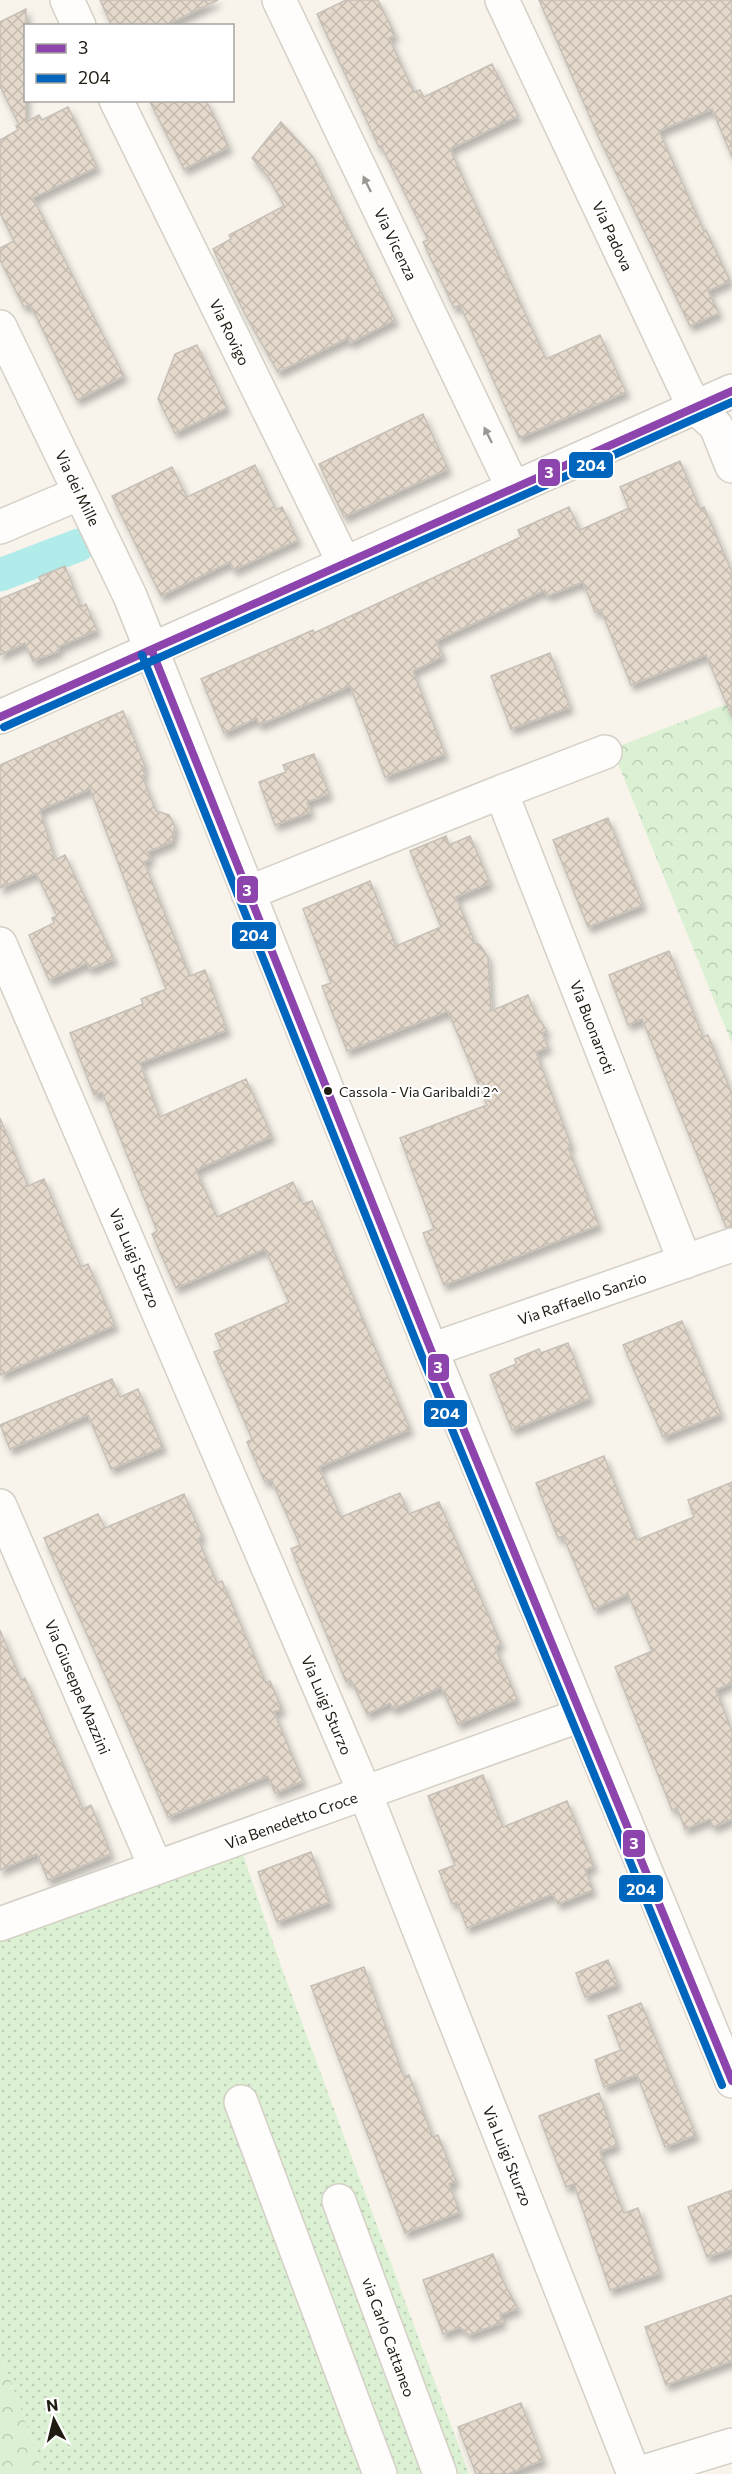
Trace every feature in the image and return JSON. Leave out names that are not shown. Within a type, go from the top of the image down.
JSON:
[{"type":"street","points":[[66,0],[78,24]]},
{"type":"street","name":"Via Vicenza","points":[[279,0],[513,488]]},
{"type":"street","name":"Via Padova","points":[[502,0],[695,407],[716,426],[732,466]]},
{"type":"street","name":"Via Rovigo","points":[[117,102],[344,563]]},
{"type":"street","name":"Via dei Mille","points":[[0,327],[130,596],[431,1350],[732,2081]]},
{"type":"street","points":[[0,717],[732,391]]},
{"type":"street","points":[[0,527],[80,493]]},
{"type":"street","points":[[248,893],[605,752]]},
{"type":"street","name":"Via Buonarroti","points":[[501,792],[685,1262]]},
{"type":"street","name":"Via Luigi Sturzo","points":[[0,944],[365,1793],[635,2474]]},
{"type":"street","name":"Via Raffaello Sanzio","points":[[431,1350],[732,1246]]},
{"type":"street","name":"Via Giuseppe Mazzini","points":[[0,1506],[156,1868]]},
{"type":"street","name":"Via Benedetto Croce","points":[[0,1924],[581,1715]]},
{"type":"street","points":[[241,2102],[380,2474]]},
{"type":"street","name":"via Carlo Cattaneo","points":[[339,2201],[440,2474]]},
{"type":"street","points":[[635,2474],[732,2445]]},
{"type":"green space","points":[[732,702],[732,1044],[612,749]]},
{"type":"green space","points":[[240,1846],[281,1966],[469,2474],[44,2474],[0,2351],[0,1932]]},
{"type":"green space","points":[[0,2351],[44,2474],[0,2474]]},
{"type":"building","points":[[100,0],[218,0],[168,24],[111,24]]},
{"type":"building","points":[[346,0],[378,0],[395,35],[389,38],[414,92],[420,90],[424,97],[492,64],[518,116],[450,149],[546,359],[600,335],[626,392],[519,438],[460,305],[454,308],[423,242],[428,240],[381,146],[379,147],[317,14]]},
{"type":"building","points":[[539,0],[732,0],[732,157],[712,109],[659,131],[704,231],[706,230],[730,281],[708,291],[719,313],[690,326],[599,138]]},
{"type":"building","points":[[26,9],[24,102],[26,102],[26,122],[39,115],[42,120],[68,107],[97,167],[33,198],[124,376],[77,400],[30,304],[24,307],[0,260],[0,248],[14,241],[0,213],[0,140],[18,130],[16,126],[19,125],[0,86],[0,22]]},
{"type":"building","points":[[150,102],[207,102],[229,147],[184,169]]},
{"type":"building","points":[[281,122],[313,157],[395,320],[350,343],[348,338],[278,372],[245,314],[213,249],[231,239],[229,235],[284,206],[269,178],[252,158]]},
{"type":"building","points":[[197,345],[227,408],[175,433],[158,399],[175,354]]},
{"type":"building","points":[[423,414],[448,469],[344,517],[319,464]]},
{"type":"building","points":[[680,461],[700,509],[704,507],[732,572],[732,717],[706,655],[631,685],[601,610],[595,612],[583,582],[547,596],[545,590],[436,641],[443,656],[413,671],[445,754],[385,777],[350,686],[259,725],[257,718],[224,733],[201,679],[313,630],[314,633],[521,537],[518,530],[569,507],[580,530],[629,508],[620,487]]},
{"type":"building","points":[[255,465],[276,510],[282,507],[298,540],[234,570],[230,562],[161,596],[112,496],[172,467],[187,497]]},
{"type":"building","points":[[65,566],[81,607],[86,604],[97,630],[58,647],[59,651],[33,661],[25,643],[0,655],[0,599],[41,582],[39,577]]},
{"type":"building","points":[[550,653],[570,707],[511,729],[491,676]]},
{"type":"building","points":[[123,711],[145,766],[142,767],[145,774],[142,776],[156,811],[169,815],[175,826],[172,842],[148,852],[151,859],[144,862],[190,976],[205,970],[227,1030],[140,1063],[160,1117],[246,1079],[272,1136],[196,1170],[217,1217],[293,1182],[303,1204],[312,1201],[410,1429],[319,1467],[341,1517],[400,1493],[409,1514],[439,1502],[501,1644],[495,1647],[517,1699],[458,1724],[441,1687],[393,1709],[390,1703],[367,1714],[351,1680],[346,1682],[291,1549],[300,1545],[271,1479],[265,1482],[247,1442],[252,1439],[214,1352],[222,1349],[215,1334],[289,1302],[265,1249],[176,1288],[152,1234],[157,1231],[102,1092],[94,1095],[70,1033],[143,1004],[141,999],[166,989],[90,789],[40,810],[55,860],[65,855],[114,959],[90,969],[87,963],[49,980],[29,935],[54,923],[52,918],[57,916],[36,873],[0,888],[0,765]]},
{"type":"building","points":[[314,754],[329,794],[307,802],[311,812],[275,825],[259,782],[286,772],[283,765]]},
{"type":"building","points":[[608,818],[643,905],[588,927],[553,840]]},
{"type":"building","points":[[446,836],[449,845],[470,836],[490,883],[456,897],[475,943],[480,945],[488,957],[491,1011],[528,995],[535,1013],[547,1031],[542,1033],[548,1047],[536,1052],[571,1145],[568,1147],[599,1225],[444,1285],[423,1233],[434,1229],[400,1138],[487,1105],[448,1011],[347,1051],[322,986],[331,983],[303,909],[370,881],[396,946],[441,927],[410,851]]},
{"type":"building","points":[[669,951],[703,1037],[708,1035],[732,1094],[732,1227],[726,1227],[642,1019],[628,1025],[609,975]]},
{"type":"building","points":[[0,1118],[28,1186],[44,1179],[81,1267],[88,1264],[115,1325],[0,1375]]},
{"type":"building","points":[[682,1321],[721,1414],[663,1437],[623,1345]]},
{"type":"building","points":[[568,1343],[590,1398],[512,1430],[490,1375],[516,1364],[515,1359],[539,1349],[541,1353]]},
{"type":"building","points":[[112,1379],[120,1397],[138,1389],[163,1447],[111,1469],[88,1415],[10,1449],[0,1425]]},
{"type":"building","points":[[604,1456],[637,1540],[694,1517],[688,1500],[732,1482],[732,1683],[716,1690],[732,1731],[732,1819],[713,1827],[710,1819],[685,1829],[677,1808],[672,1810],[615,1667],[652,1651],[628,1594],[594,1609],[563,1536],[558,1538],[536,1483]]},
{"type":"building","points":[[184,1494],[202,1536],[198,1539],[217,1583],[222,1581],[266,1683],[270,1681],[282,1709],[274,1712],[303,1781],[275,1793],[268,1776],[168,1817],[44,1538],[98,1514],[105,1528]]},
{"type":"building","points":[[0,1630],[21,1680],[25,1678],[83,1809],[91,1805],[111,1854],[48,1880],[37,1854],[0,1870]]},
{"type":"building","points":[[483,1775],[503,1827],[567,1801],[594,1866],[585,1870],[593,1890],[558,1904],[553,1894],[467,1928],[457,1902],[452,1904],[439,1871],[455,1865],[428,1796]]},
{"type":"building","points":[[311,1852],[330,1902],[277,1922],[258,1872]]},
{"type":"building","points":[[608,1960],[618,1984],[585,1997],[576,1973]]},
{"type":"building","points":[[364,1967],[404,2077],[409,2075],[433,2137],[438,2135],[456,2181],[449,2184],[460,2212],[405,2233],[311,1986]]},
{"type":"building","points":[[641,2003],[696,2135],[665,2147],[637,2075],[604,2087],[595,2060],[621,2050],[608,2016]]},
{"type":"building","points":[[599,2093],[617,2145],[600,2152],[624,2213],[638,2208],[660,2273],[610,2290],[574,2184],[566,2187],[539,2116]]},
{"type":"building","points":[[732,2190],[732,2249],[707,2257],[688,2207]]},
{"type":"building","points":[[493,2254],[503,2281],[518,2308],[500,2315],[503,2322],[469,2335],[460,2327],[443,2334],[423,2280]]},
{"type":"building","points":[[732,2295],[732,2361],[666,2385],[645,2327]]},
{"type":"building","points":[[521,2403],[543,2460],[508,2474],[476,2474],[458,2427]]},
{"type":"waterway","points":[[0,575],[79,545]]},
{"type":"transit line","name":"3","points":[[0,717],[732,391]]},
{"type":"transit line","name":"204","points":[[4,727],[732,402]]},
{"type":"transit line","name":"3","points":[[152,651],[431,1350],[732,2081]]},
{"type":"transit line","name":"204","points":[[142,655],[421,1354],[722,2085]]},
{"type":"place","name":"Cassola - Via Garibaldi 2^","points":[[328,1091]]}]
